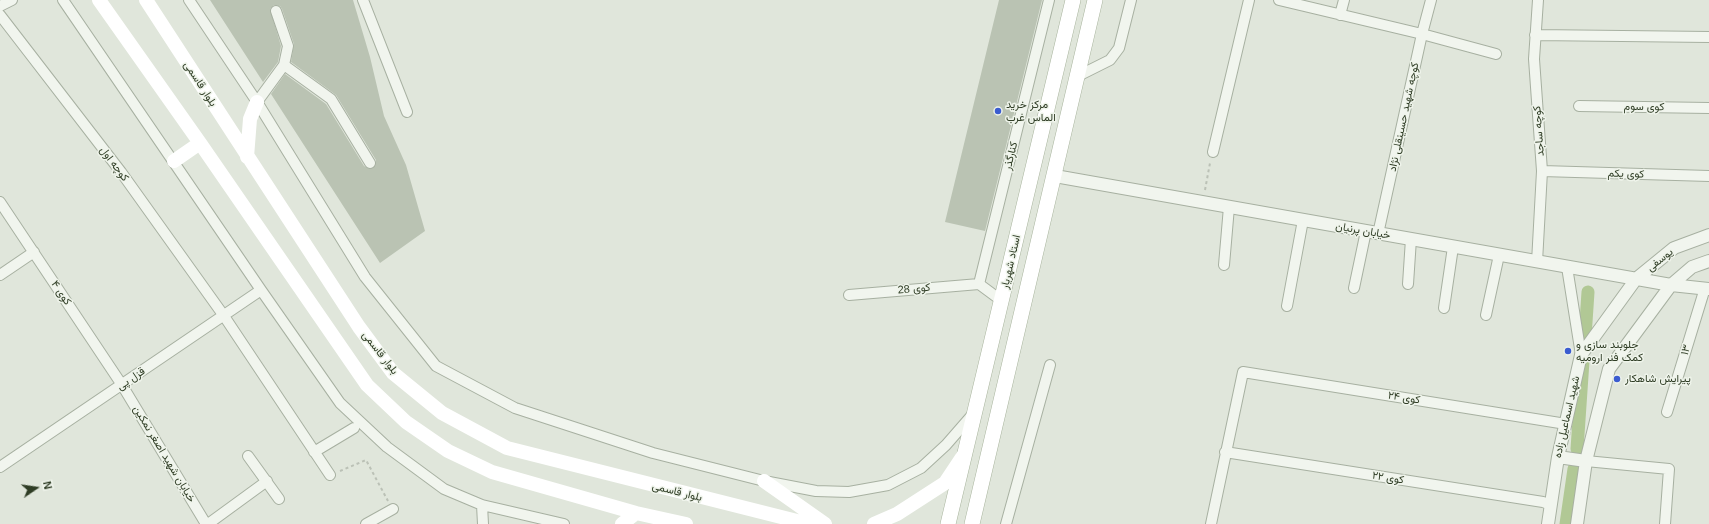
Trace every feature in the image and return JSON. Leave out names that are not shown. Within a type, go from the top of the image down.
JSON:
[{"type":"main road","points":[[99,0],[367,385],[406,422],[448,452],[492,472],[636,513],[686,524]]},
{"type":"main road","name":"بلوار قاسمی","points":[[146,0],[359,327],[393,373],[442,413],[507,448],[809,524]]},
{"type":"main road","name":"استاد شهریار","points":[[948,524],[1073,0]]},
{"type":"main road","name":"استاد شهریار","points":[[972,524],[1095,0]]},
{"type":"main road","points":[[248,157],[250,119],[257,102]]},
{"type":"main road","points":[[174,161],[200,143]]},
{"type":"main road","points":[[874,524],[897,514],[945,483],[966,451]]},
{"type":"main road","points":[[764,481],[825,524]]},
{"type":"main road","points":[[622,524],[636,513]]},
{"type":"street","points":[[0,6],[12,0]]},
{"type":"street","points":[[63,0],[340,402],[387,447],[444,489],[482,505],[564,524]]},
{"type":"street","points":[[189,0],[257,102],[365,277],[436,366],[514,408],[653,453],[764,481],[816,492],[849,492],[888,485],[921,468],[946,445],[976,411]]},
{"type":"street","points":[[363,0],[407,112]]},
{"type":"street","name":"کنارگذر","points":[[979,284],[1049,0]]},
{"type":"street","points":[[1078,76],[1110,60],[1119,48],[1131,0]]},
{"type":"street","points":[[1213,152],[1249,0]]},
{"type":"street","points":[[1279,0],[1422,34],[1496,54]]},
{"type":"street","points":[[1340,15],[1344,0]]},
{"type":"street","name":"کوچه شهید حسینقلی نژاد","points":[[1378,234],[1422,34],[1431,0]]},
{"type":"street","name":"کوچه ساجد","points":[[1537,262],[1542,171],[1534,59],[1538,0]]},
{"type":"street","points":[[257,102],[284,65],[288,46],[276,11]]},
{"type":"street","name":"کوچه اول","points":[[0,15],[121,172],[224,316],[330,475]]},
{"type":"street","points":[[1535,34],[1709,37]]},
{"type":"street","points":[[284,65],[331,99],[370,163]]},
{"type":"street","name":"کوی سوم","points":[[1579,106],[1709,108]]},
{"type":"street","name":"کوی یکم","points":[[1542,171],[1709,176]]},
{"type":"street","name":"خیابان پرنیان","points":[[1054,176],[1671,286],[1707,288]]},
{"type":"street","name":"کوی ۴","points":[[0,202],[122,385]]},
{"type":"street","points":[[1224,265],[1229,207]]},
{"type":"street","points":[[1287,306],[1304,220]]},
{"type":"street","points":[[1354,288],[1366,231]]},
{"type":"street","name":"یوسفی","points":[[1636,279],[1674,248],[1709,235]]},
{"type":"street","points":[[1408,284],[1411,239]]},
{"type":"street","points":[[1444,308],[1453,247]]},
{"type":"street","points":[[0,275],[34,252]]},
{"type":"street","points":[[1486,315],[1499,255]]},
{"type":"street","points":[[1577,524],[1586,461],[1609,369],[1671,286],[1692,267],[1709,261]]},
{"type":"street","points":[[1567,267],[1581,354]]},
{"type":"street","name":"شهید اسماعیل زاده","points":[[1548,524],[1558,457],[1581,354],[1636,279]]},
{"type":"street","points":[[979,284],[1002,301]]},
{"type":"street","name":"کوی 28","points":[[849,295],[979,284]]},
{"type":"street","name":"۱۳","points":[[1667,412],[1707,288]]},
{"type":"street","name":"قزل پی","points":[[0,467],[262,290]]},
{"type":"street","points":[[1006,524],[1050,365]]},
{"type":"street","name":"کوی ۲۴","points":[[1225,452],[1243,372],[1566,424]]},
{"type":"street","name":"خیابان شهید اصغر نمکین","points":[[122,385],[207,524]]},
{"type":"street","points":[[314,452],[354,428]]},
{"type":"street","points":[[1210,524],[1225,452]]},
{"type":"street","name":"کوی ۲۲","points":[[1225,452],[1543,502],[1551,505]]},
{"type":"street","points":[[248,456],[279,499]]},
{"type":"street","points":[[1558,457],[1667,468],[1670,470],[1666,524]]},
{"type":"street","points":[[207,524],[267,481]]},
{"type":"street","points":[[482,505],[483,524]]},
{"type":"street","points":[[366,524],[392,509]]},
{"type":"path","points":[[1203,202],[1213,152]]},
{"type":"path","points":[[330,475],[366,460],[392,509]]},
{"type":"building","points":[[210,0],[353,0],[370,57],[384,116],[406,165],[425,231],[380,263],[271,94],[285,74],[326,104],[364,166],[370,169],[375,166],[376,160],[336,95],[291,62],[294,44],[282,9],[280,6],[274,5],[270,9],[281,46],[278,62],[263,82]]},
{"type":"building","name":"مرکز خرید الماس غرب","points":[[999,0],[1042,0],[985,231],[945,222]]},
{"type":"waterway","points":[[1585,337],[1588,292]]},
{"type":"waterway","points":[[1577,449],[1583,361]]},
{"type":"waterway","points":[[1566,524],[1574,469]]},
{"type":"place","name":"مرکز خرید الماس غرب","points":[[998,111]]},
{"type":"place","name":"جلوبند سازی و کمک فنر ارومیه","points":[[1568,351]]},
{"type":"place","name":"پیرایش شاهکار","points":[[1617,379]]}]
